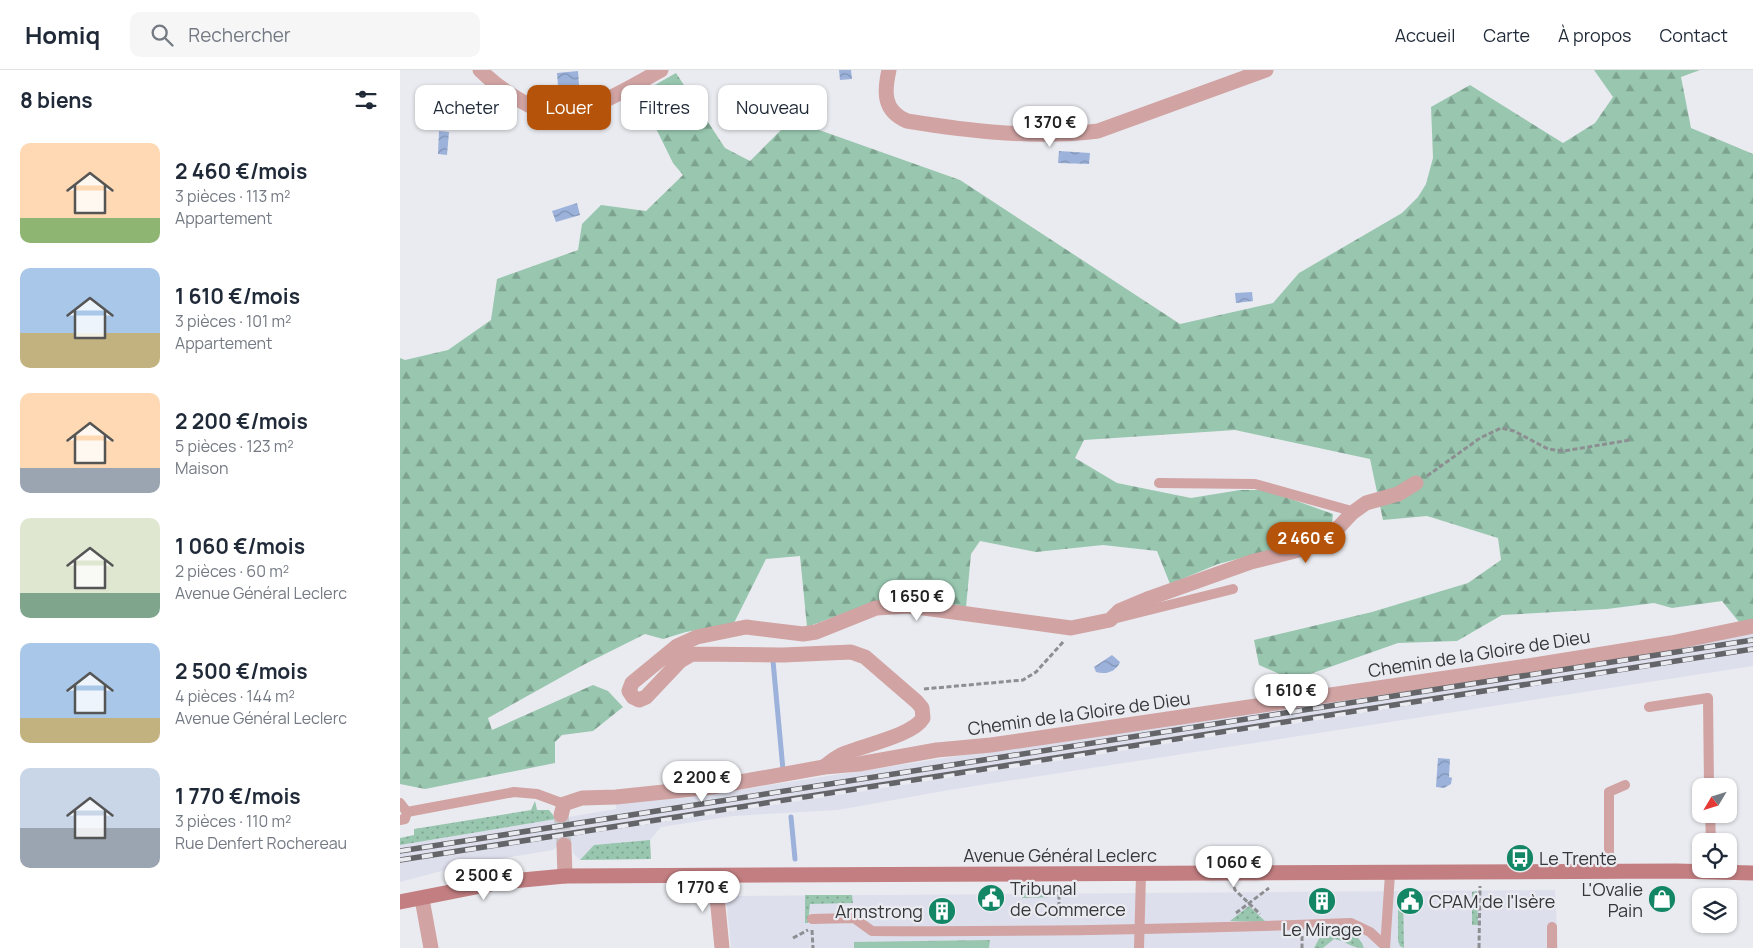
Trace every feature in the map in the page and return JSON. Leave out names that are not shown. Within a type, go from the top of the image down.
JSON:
[{"type":"main road","name":"Avenue Général Leclerc","points":[[400,902],[501,882],[565,876],[1390,874],[1692,870]]},
{"type":"main road","name":"Avenue Général Leclerc","points":[[1737,872],[1753,873]]},
{"type":"street","points":[[480,70],[490,80],[516,97],[534,107],[560,115],[582,109],[661,70]]},
{"type":"street","points":[[889,70],[886,94],[888,106],[899,117],[907,121],[995,132],[1072,134],[1098,131],[1266,70]]},
{"type":"street","name":"Chemin de la Gloire de Dieu","points":[[824,767],[841,756],[876,744],[916,726],[923,718],[922,708],[917,702],[864,657],[851,652],[783,656],[692,654],[680,661],[646,697],[639,700],[633,697],[630,690],[632,683],[677,646],[696,637],[746,627],[803,634],[816,632],[876,608],[909,606],[1071,628],[1110,620],[1119,611],[1150,598],[1251,562],[1299,550],[1339,527],[1352,513],[1374,499],[1398,494],[1416,483]]},
{"type":"street","name":"Chemin de la Gloire de Dieu","points":[[563,810],[582,798],[616,797],[712,787],[824,767],[858,764],[937,750],[1010,743],[1521,667],[1753,626]]},
{"type":"street","points":[[564,845],[565,876]]},
{"type":"street","points":[[715,876],[722,948]]},
{"type":"street","points":[[422,899],[431,948]]},
{"type":"lane","points":[[1159,483],[1256,484],[1348,510],[1352,513]]},
{"type":"lane","points":[[1110,620],[1233,589]]},
{"type":"lane","points":[[1649,706],[1708,698],[1710,778]]},
{"type":"lane","points":[[1609,872],[1609,792],[1625,785]]},
{"type":"lane","points":[[400,803],[404,816],[514,792],[537,794],[563,810]]},
{"type":"lane","points":[[1139,948],[1141,874]]},
{"type":"lane","points":[[1385,947],[1390,874]]},
{"type":"lane","points":[[812,923],[854,918],[872,931],[1060,931],[1351,923],[1370,932],[1385,947]]},
{"type":"lane","points":[[1552,927],[1552,948]]},
{"type":"path","points":[[1416,483],[1480,438],[1501,428],[1554,450],[1630,440]]},
{"type":"path","points":[[923,688],[1019,681],[1030,677],[1069,636],[1071,628]]},
{"type":"path","points":[[1220,926],[1287,873]]},
{"type":"path","points":[[1479,873],[1479,948]]},
{"type":"path","points":[[1059,874],[1060,931]]},
{"type":"path","points":[[1233,874],[1235,890],[1272,925]]},
{"type":"path","points":[[812,923],[813,948]]},
{"type":"shaded area","points":[[1753,632],[1753,666],[949,790],[838,810],[733,816],[661,827],[650,840],[594,845],[580,860],[573,853],[572,843],[559,845],[553,850],[464,865],[400,882],[400,845],[616,809],[616,802],[655,797],[686,798]]},
{"type":"shaded area","points":[[1555,890],[1558,948],[731,948],[726,896]]},
{"type":"green space","points":[[1594,70],[1700,70],[1681,77],[1691,128],[1753,154],[1753,621],[1739,622],[1722,601],[1672,608],[1654,603],[1607,609],[1502,615],[1457,641],[1398,643],[1293,680],[1259,665],[1254,640],[1372,612],[1468,583],[1501,560],[1498,538],[1427,516],[1383,520],[1370,459],[1235,430],[1084,440],[1075,458],[1117,483],[1191,498],[1240,490],[1266,490],[1333,514],[1331,530],[1291,545],[1218,564],[1170,584],[1157,551],[1103,545],[1036,552],[980,541],[971,554],[966,607],[863,606],[807,627],[800,556],[766,559],[734,623],[686,632],[663,639],[645,634],[583,665],[488,718],[492,730],[593,685],[608,691],[623,707],[593,731],[562,735],[555,742],[555,763],[425,789],[400,784],[400,358],[405,360],[448,350],[491,320],[497,279],[578,250],[582,224],[601,205],[646,211],[683,175],[673,163],[657,130],[708,130],[708,122],[725,148],[750,161],[781,130],[819,130],[960,180],[1180,324],[1273,303],[1299,273],[1402,213],[1418,197],[1426,184],[1433,158],[1431,107],[1470,85],[1563,143],[1595,123],[1613,97]]},
{"type":"green space","points":[[676,73],[684,85],[655,85]]},
{"type":"green space","points":[[535,801],[537,810],[549,810],[556,819],[400,845],[400,838],[414,835],[414,829],[531,810]]},
{"type":"green space","points":[[650,840],[651,859],[580,860],[594,845]]},
{"type":"green space","points":[[1477,891],[1478,925],[1472,925],[1472,892]]},
{"type":"green space","points":[[1401,892],[1403,892],[1404,948],[1400,946],[1398,941],[1398,902],[1401,900]]},
{"type":"green space","points":[[1022,893],[1055,893],[1055,897],[1022,898]]},
{"type":"green space","points":[[805,895],[852,895],[853,903],[810,904],[808,923],[805,923]]},
{"type":"green space","points":[[1249,906],[1266,922],[1230,921]]},
{"type":"green space","points":[[1335,929],[1353,934],[1360,940],[1364,948],[1355,947],[1334,939],[1323,948],[1314,948],[1321,935]]},
{"type":"green space","points":[[990,940],[989,948],[854,948],[854,942]]},
{"type":"water","points":[[839,70],[851,70],[852,79],[840,80]]},
{"type":"water","points":[[578,71],[579,85],[558,85],[557,73]]},
{"type":"water","points":[[439,131],[449,132],[447,155],[438,154]]},
{"type":"water","points":[[1059,151],[1090,153],[1089,164],[1058,163]]},
{"type":"water","points":[[577,203],[580,215],[556,222],[552,211]]},
{"type":"water","points":[[1252,292],[1253,301],[1236,303],[1235,293]]},
{"type":"water","points":[[1112,655],[1120,662],[1116,668],[1106,673],[1096,672],[1094,667]]},
{"type":"water","points":[[1438,758],[1450,759],[1449,777],[1452,778],[1451,784],[1444,788],[1436,787]]},
{"type":"waterway","points":[[773,661],[783,770]]},
{"type":"waterway","points":[[791,817],[795,859]]},
{"type":"tunnel","points":[[561,815],[564,845]]},
{"type":"railway","points":[[400,851],[1753,640]]},
{"type":"railway","points":[[400,860],[1753,649]]},
{"type":"place","name":"Le Trente","points":[[1520,858]]},
{"type":"place","name":"Tribunal de Commerce","points":[[991,898]]},
{"type":"place","name":"L'Ovalie Pain","points":[[1662,899]]},
{"type":"place","name":"Le Mirage","points":[[1322,901]]},
{"type":"place","name":"CPAM de l'Isère","points":[[1410,901]]},
{"type":"place","name":"Armstrong","points":[[942,911]]}]
